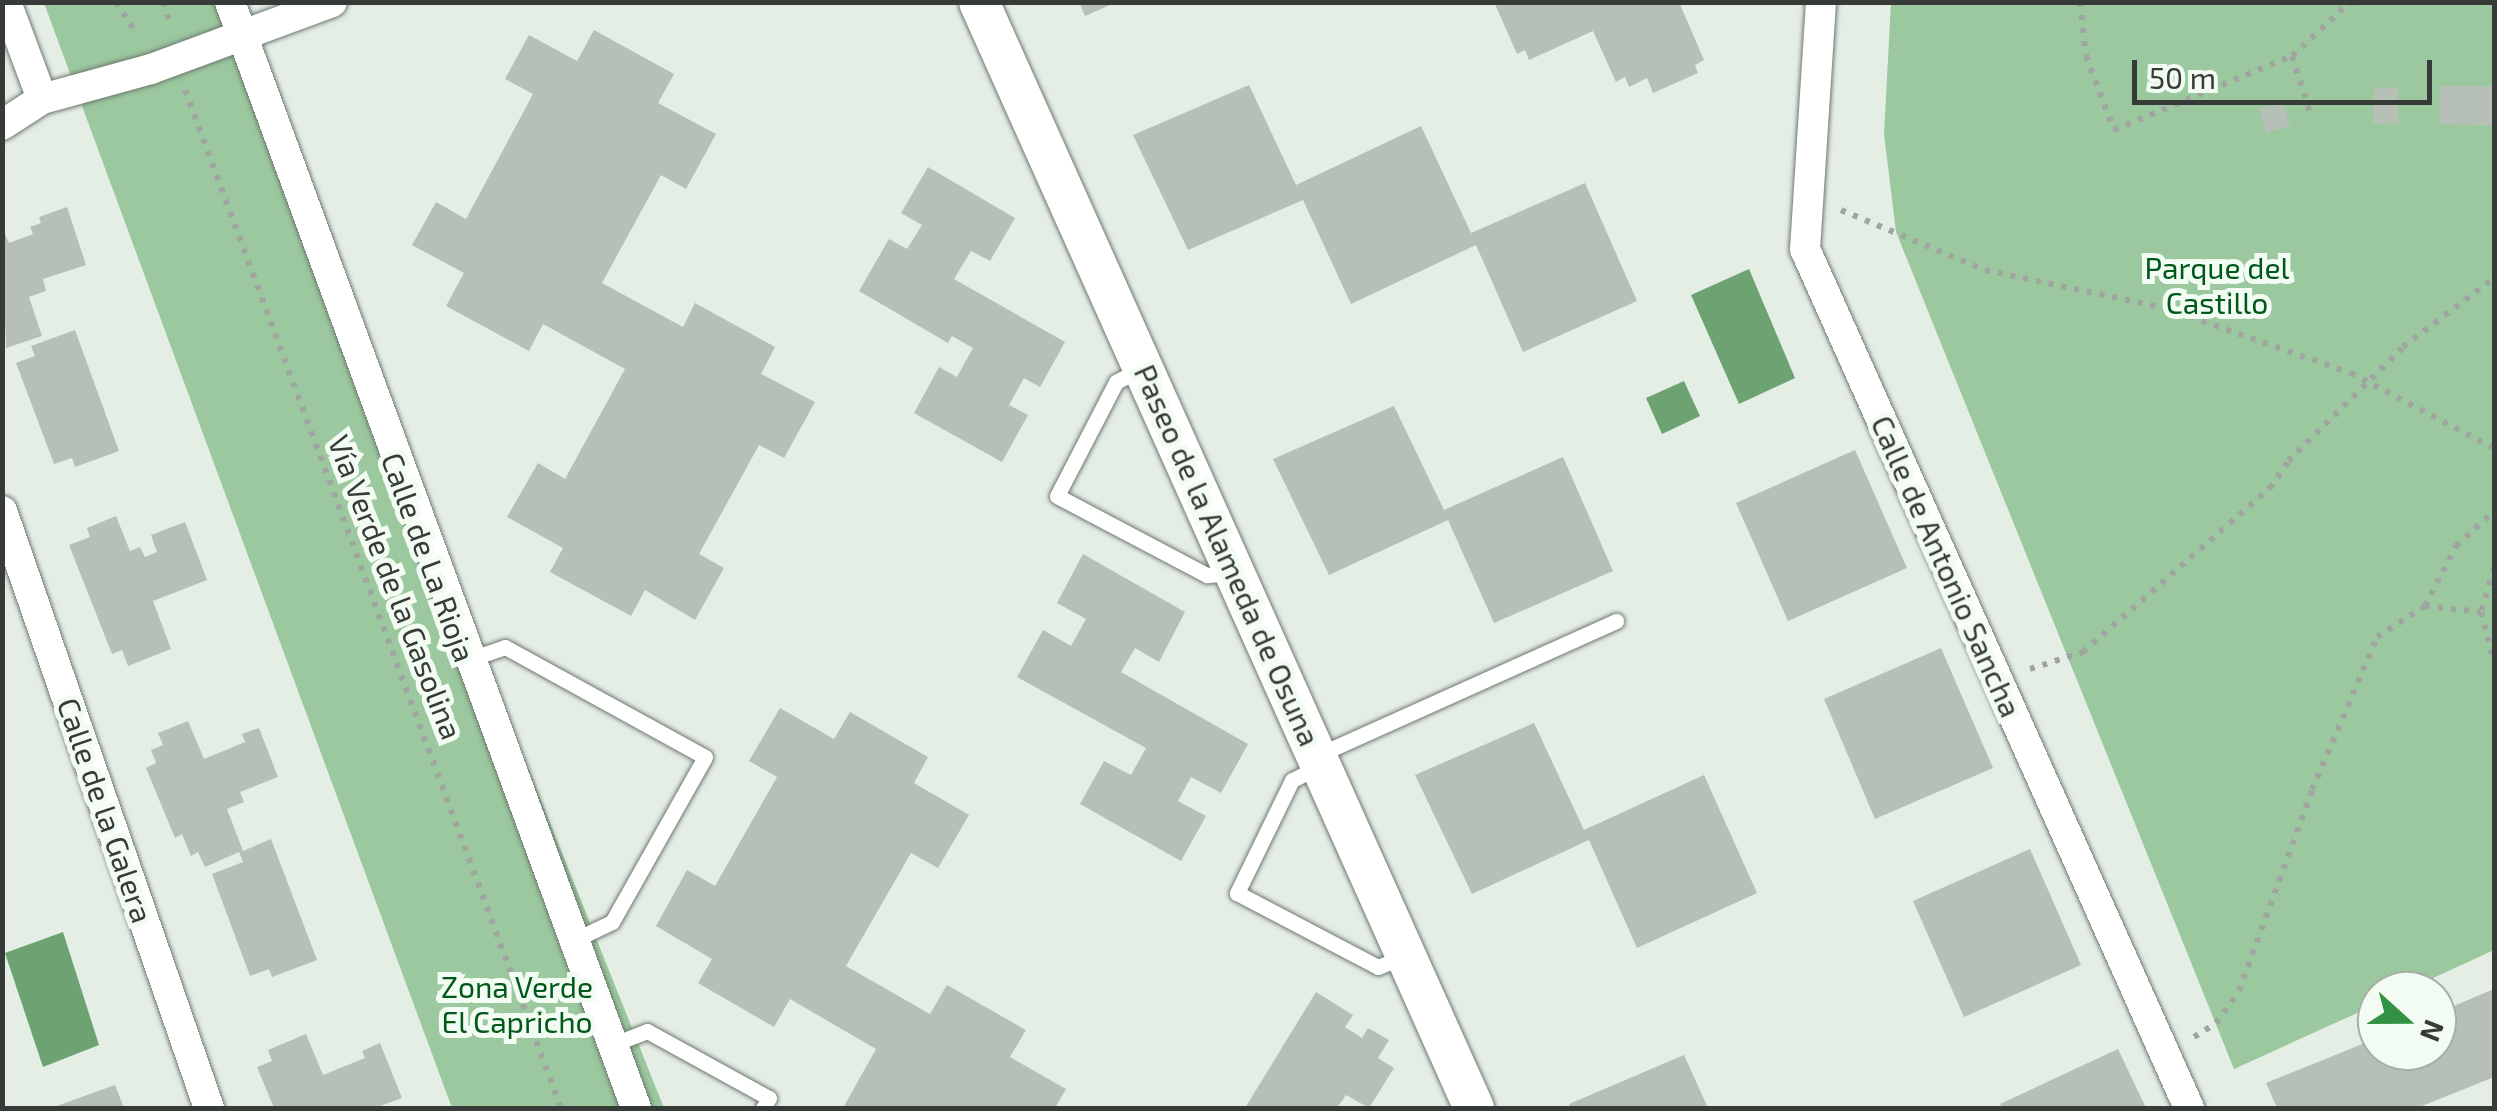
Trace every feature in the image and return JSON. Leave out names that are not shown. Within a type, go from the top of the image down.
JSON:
[{"type":"street","points":[[6,2],[42,99]]},
{"type":"street","name":"Calle de La Rioja","points":[[230,2],[467,660],[636,1108]]},
{"type":"street","points":[[2,125],[42,99],[242,36],[332,2]]},
{"type":"street","name":"Paseo de la Alameda de Osuna","points":[[978,2],[1237,572],[1474,1108]]},
{"type":"street","name":"Calle de Antonio Sancha","points":[[1821,2],[1806,249],[2189,1108]]},
{"type":"street","name":"Calle de la Galera","points":[[2,511],[210,1108]]},
{"type":"lane","points":[[1144,368],[1116,382],[1057,496],[1207,575],[1237,572]]},
{"type":"lane","points":[[1406,956],[1378,967],[1237,893],[1292,780],[1320,760],[1616,621]]},
{"type":"lane","points":[[467,660],[505,647],[705,757],[612,922],[572,941]]},
{"type":"lane","points":[[611,1045],[647,1031],[768,1098],[763,1108]]},
{"type":"path","points":[[116,2],[135,31]]},
{"type":"path","points":[[2080,2],[2086,56],[2114,130],[2292,56],[2349,2],[2359,2]]},
{"type":"path","points":[[2292,56],[2311,116]]},
{"type":"path","name":"Vía Verde de la Gasolina","points":[[183,83],[562,1108]]},
{"type":"path","points":[[1808,196],[1985,270],[2165,308],[2372,383],[2494,448]]},
{"type":"path","points":[[1998,680],[2083,652],[2270,488],[2288,461],[2372,383],[2403,347],[2494,278]]},
{"type":"path","points":[[2166,1056],[2216,1023],[2239,992],[2312,790],[2377,637],[2425,606],[2456,546],[2494,510]]},
{"type":"path","points":[[2494,568],[2481,612],[2494,662]]},
{"type":"path","points":[[2425,606],[2481,612]]},
{"type":"green space","name":"Zona Verde El Capricho","points":[[44,3],[222,3],[664,1108],[452,1108]]},
{"type":"green space","name":"Parque del Castillo","points":[[1891,3],[2494,3],[2494,950],[2448,971],[2357,971],[2357,1013],[2234,1069],[1896,232],[1884,134]]},
{"type":"shaded area","points":[[1749,269],[1795,378],[1739,404],[1691,295]]},
{"type":"shaded area","points":[[1684,381],[1700,416],[1662,434],[1646,398]]},
{"type":"shaded area","points":[[63,932],[99,1045],[43,1067],[5,953]]},
{"type":"building","points":[[1079,2],[1117,2],[1085,16]]},
{"type":"building","points":[[1494,2],[1679,2],[1704,60],[1695,65],[1698,73],[1653,93],[1647,78],[1629,87],[1625,77],[1616,82],[1593,31],[1529,60],[1525,50],[1517,54]]},
{"type":"building","points":[[594,30],[674,74],[658,103],[716,134],[686,189],[661,175],[602,283],[683,327],[695,303],[775,347],[761,374],[815,402],[784,458],[759,445],[699,554],[724,568],[695,620],[645,590],[631,616],[550,572],[563,548],[507,517],[538,463],[565,479],[625,369],[543,324],[529,351],[446,306],[464,273],[412,245],[436,202],[466,219],[533,94],[505,79],[529,35],[577,61]]},
{"type":"building","points":[[1249,85],[1296,185],[1421,126],[1471,233],[1585,183],[1637,301],[1523,352],[1476,245],[1351,304],[1303,200],[1188,250],[1133,135]]},
{"type":"building","points":[[2440,86],[2494,86],[2494,126],[2439,124]]},
{"type":"building","points":[[2374,87],[2398,88],[2398,123],[2373,124]]},
{"type":"building","points":[[2283,102],[2290,126],[2266,133],[2259,109]]},
{"type":"building","points":[[928,167],[1015,218],[990,261],[971,251],[954,279],[1065,342],[1040,387],[1024,378],[1009,405],[1028,415],[1002,462],[914,413],[939,367],[957,377],[973,348],[952,336],[948,343],[859,291],[889,239],[907,249],[922,225],[901,213]]},
{"type":"building","points":[[67,207],[86,265],[43,279],[46,291],[29,297],[42,336],[6,348],[2,227],[9,243],[33,234],[30,227],[41,223],[39,217]]},
{"type":"building","points":[[75,330],[119,451],[75,467],[72,458],[54,464],[16,363],[35,356],[31,346]]},
{"type":"building","points":[[1394,406],[1444,510],[1563,457],[1613,571],[1494,623],[1448,520],[1329,575],[1273,459]]},
{"type":"building","points":[[1855,450],[1907,568],[1788,621],[1736,503]]},
{"type":"building","points":[[116,516],[130,551],[140,547],[145,557],[157,552],[151,535],[185,522],[207,580],[153,601],[171,649],[128,666],[122,650],[112,654],[69,545],[90,537],[87,528]]},
{"type":"building","points":[[1083,554],[1185,612],[1159,662],[1135,648],[1121,672],[1248,744],[1221,793],[1191,777],[1178,801],[1206,816],[1181,861],[1080,804],[1104,761],[1131,775],[1146,748],[1017,677],[1043,630],[1071,646],[1086,619],[1057,603]]},
{"type":"building","points":[[1941,648],[1993,768],[1875,819],[1824,699]]},
{"type":"building","points":[[780,708],[834,739],[850,712],[928,757],[914,783],[969,815],[938,868],[911,853],[846,966],[930,1014],[947,985],[1026,1030],[1010,1057],[1066,1089],[1055,1108],[843,1108],[876,1049],[790,999],[774,1027],[698,983],[712,959],[656,926],[687,870],[715,886],[777,777],[749,761]]},
{"type":"building","points":[[188,721],[204,759],[245,742],[242,734],[259,728],[278,777],[240,792],[244,802],[227,809],[243,851],[271,839],[317,960],[272,977],[269,969],[250,976],[212,874],[243,862],[239,852],[205,867],[198,852],[191,856],[182,834],[175,838],[146,768],[156,763],[151,750],[163,745],[158,733]]},
{"type":"building","points":[[1534,723],[1584,830],[1704,775],[1757,893],[1637,948],[1589,840],[1472,894],[1415,775]]},
{"type":"building","points":[[2030,849],[2081,965],[1964,1017],[1913,901]]},
{"type":"building","points":[[2494,989],[2494,1077],[2417,1108],[2277,1108],[2266,1083],[2357,1046],[2357,1071],[2457,1071],[2457,1005]]},
{"type":"building","points":[[1316,992],[1353,1015],[1345,1027],[1362,1038],[1368,1028],[1389,1040],[1378,1058],[1394,1068],[1369,1108],[1346,1095],[1337,1108],[1245,1108]]},
{"type":"building","points":[[306,1034],[323,1075],[365,1058],[362,1051],[380,1043],[402,1098],[375,1108],[274,1108],[257,1067],[272,1061],[268,1050]]},
{"type":"building","points":[[2118,1049],[2146,1108],[2002,1108],[2000,1104]]},
{"type":"building","points":[[1684,1055],[1708,1108],[1571,1108],[1569,1104]]},
{"type":"building","points":[[115,1085],[124,1108],[51,1108]]}]
